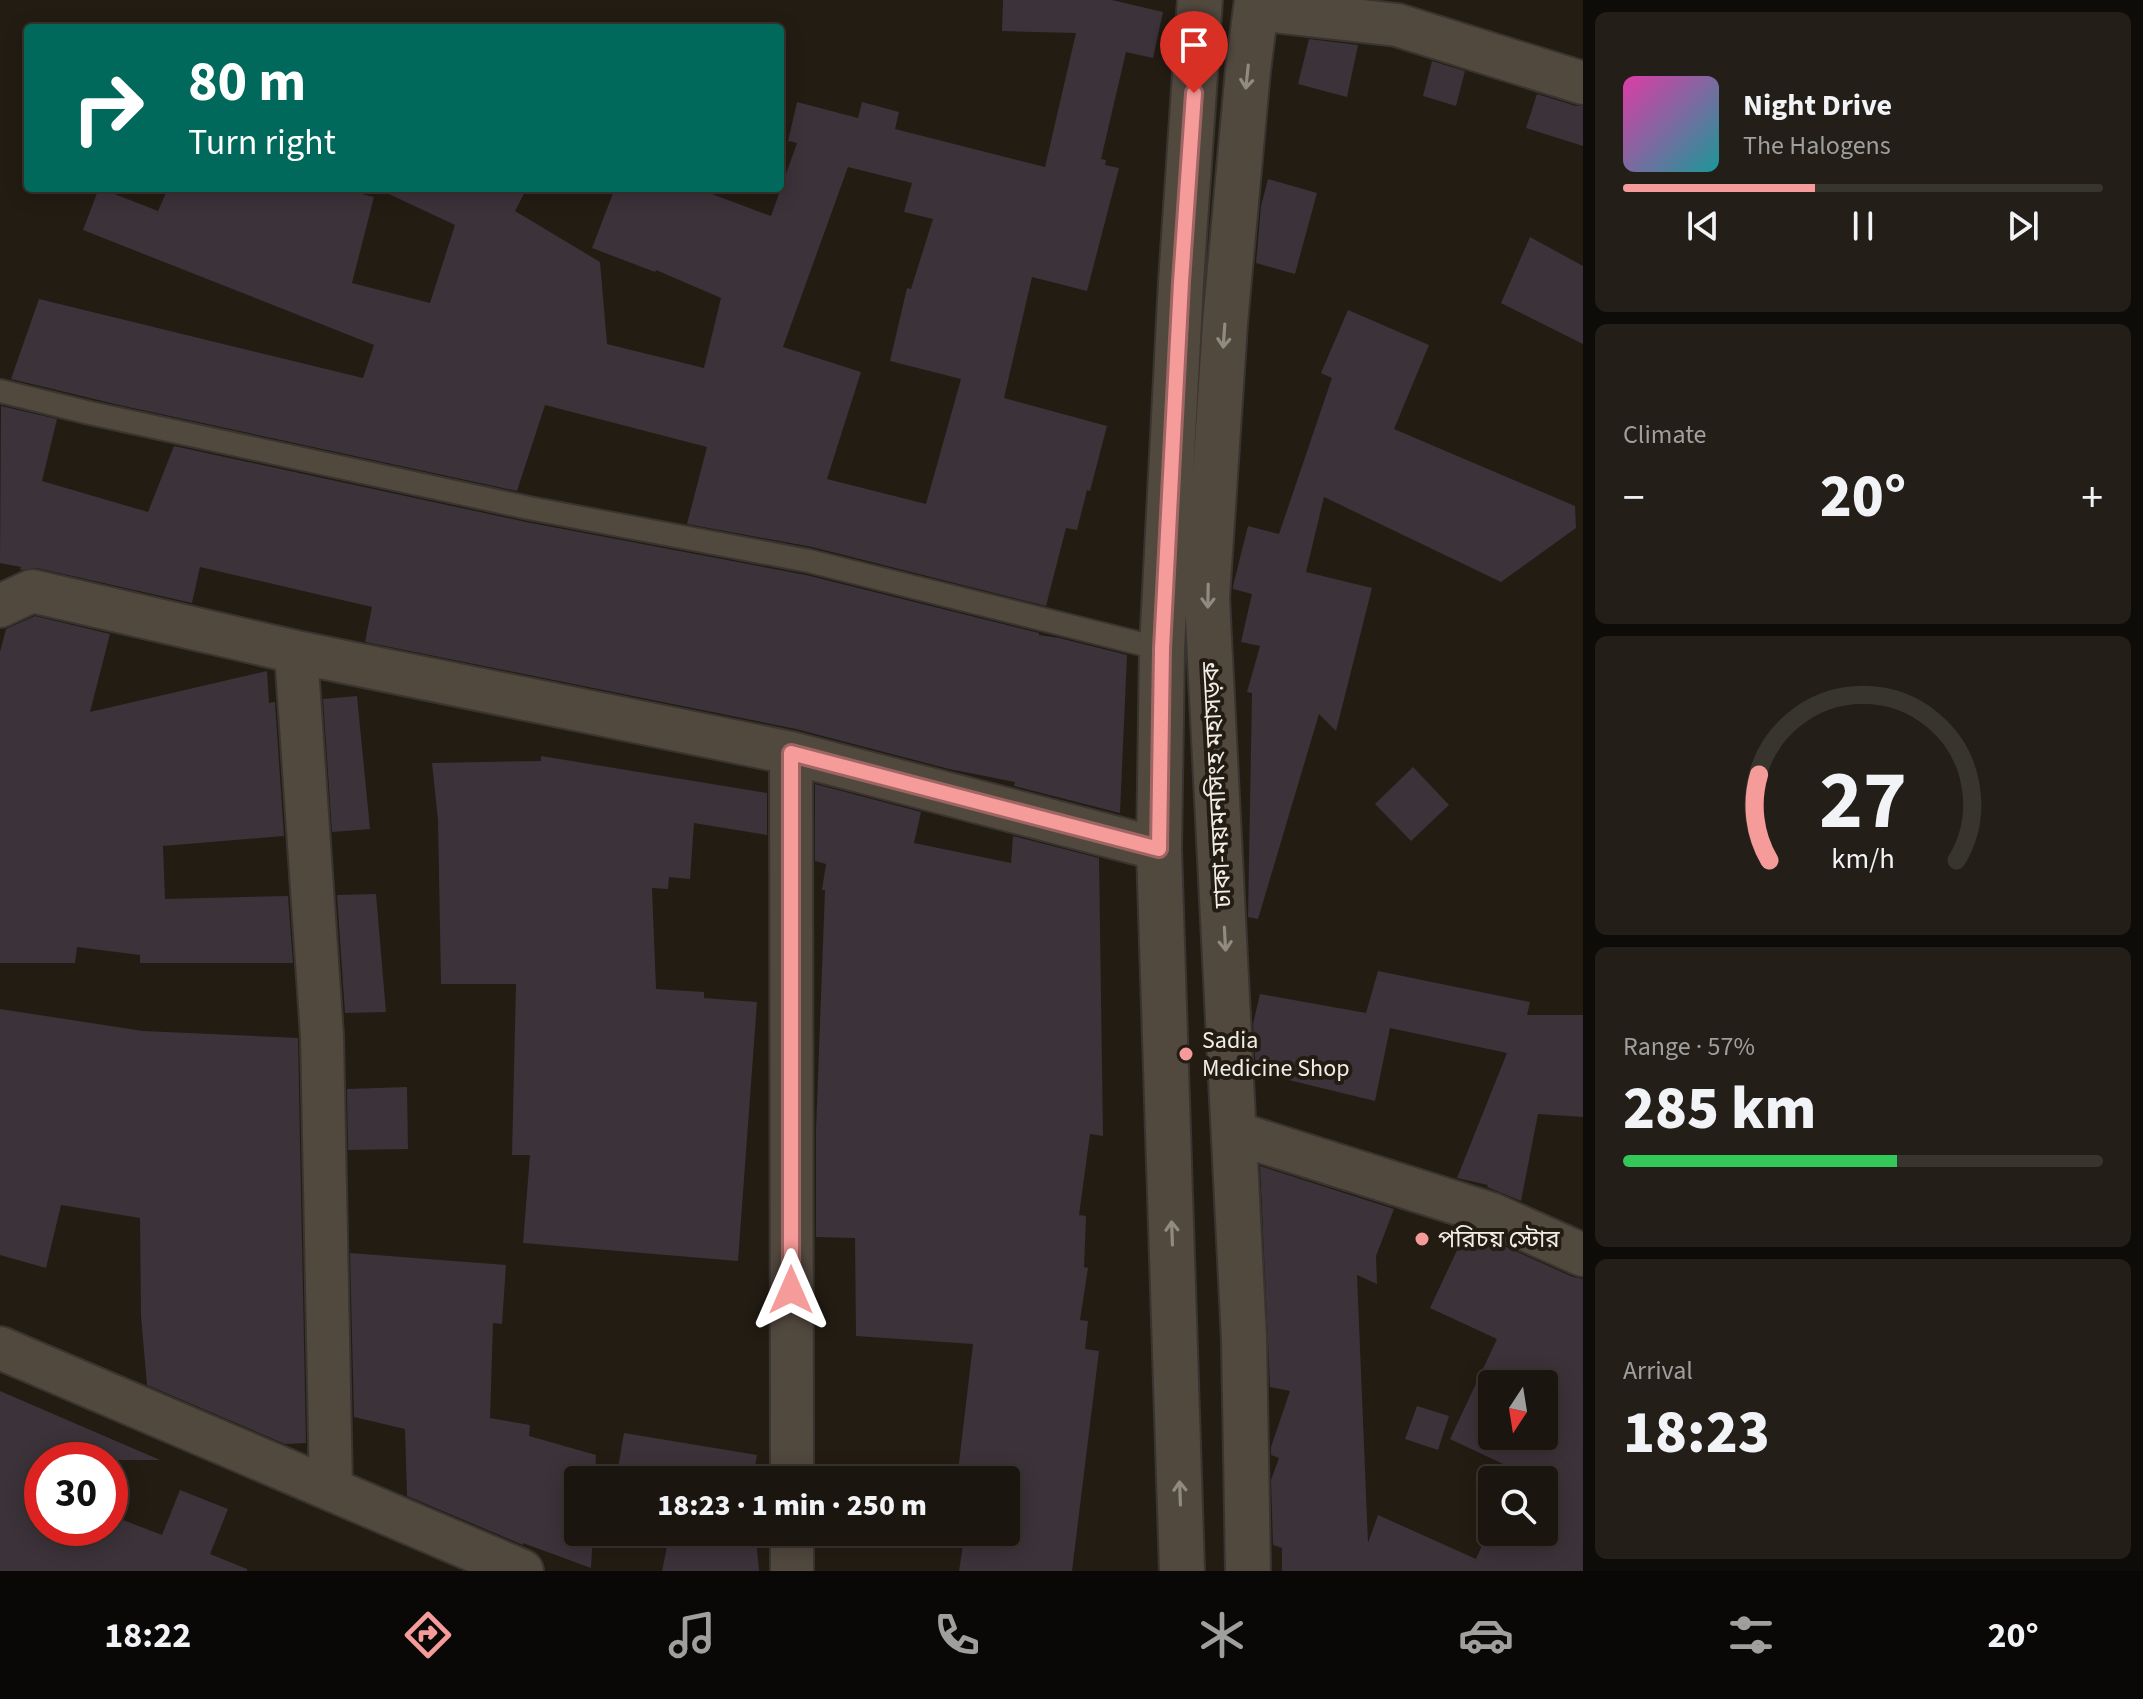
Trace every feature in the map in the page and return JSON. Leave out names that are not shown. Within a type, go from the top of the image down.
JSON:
[{"type":"main road","name":"ঢাকা-ময়মনসিংহ মহাসড়ক","points":[[1182,1571],[1159,849],[1162,649],[1181,282],[1200,0]]},
{"type":"main road","name":"ঢাকা-ময়মনসিংহ মহাসড়ক","points":[[1248,1571],[1244,1339],[1207,598],[1225,323],[1256,4]]},
{"type":"street","points":[[1256,4],[1397,25],[1583,83]]},
{"type":"street","points":[[0,606],[32,591],[296,652],[791,753],[1159,849]]},
{"type":"street","points":[[296,652],[322,1036],[331,1489]]},
{"type":"street","points":[[791,753],[792,1466]]},
{"type":"street","points":[[1235,1133],[1491,1214],[1583,1255]]},
{"type":"street","points":[[0,1348],[522,1571]]},
{"type":"street","points":[[792,1546],[792,1571]]},
{"type":"lane","points":[[0,391],[514,505],[809,561],[1162,649]]},
{"type":"building","points":[[1003,0],[1112,0],[1163,12],[1153,58],[1126,52],[1101,159],[1106,160],[1105,165],[1119,168],[1087,291],[1032,277],[1004,398],[1107,426],[1077,530],[1066,528],[1046,606],[812,547],[687,524],[707,447],[545,405],[517,491],[11,379],[39,299],[363,378],[374,345],[83,230],[97,192],[109,192],[158,211],[166,192],[354,192],[374,197],[352,283],[430,303],[455,225],[385,192],[525,192],[515,211],[600,262],[607,344],[704,368],[721,298],[656,270],[592,248],[613,192],[707,192],[771,216],[780,192],[784,192],[784,180],[797,143],[788,141],[797,102],[858,118],[862,102],[899,112],[895,129],[1045,167],[1076,33],[1002,31]],"holes":[[[848,167],[912,183],[904,212],[933,219],[911,289],[907,288],[890,361],[961,379],[926,504],[827,479],[861,372],[783,347]]]},
{"type":"building","points":[[1309,39],[1358,45],[1347,97],[1298,84]]},
{"type":"building","points":[[1432,61],[1465,71],[1456,106],[1423,96]]},
{"type":"building","points":[[1537,94],[1583,106],[1583,146],[1526,128]]},
{"type":"building","points":[[1268,179],[1317,193],[1295,274],[1256,263],[1261,206]]},
{"type":"building","points":[[1530,237],[1583,266],[1583,344],[1501,303]]},
{"type":"building","points":[[1348,310],[1429,345],[1394,429],[1575,506],[1576,528],[1501,582],[1324,497],[1306,572],[1372,588],[1336,731],[1319,714],[1258,919],[1248,917],[1252,693],[1247,692],[1260,646],[1241,642],[1252,594],[1233,589],[1233,586],[1248,526],[1279,534],[1332,378],[1321,373]]},
{"type":"building","points":[[1,406],[57,419],[42,481],[148,512],[174,446],[526,522],[806,575],[1127,655],[1120,813],[1014,786],[1015,782],[949,769],[796,729],[365,642],[372,607],[200,567],[192,603],[37,568],[20,570],[21,567],[0,563]]},
{"type":"building","points":[[35,616],[110,634],[90,712],[267,671],[269,703],[275,702],[284,836],[163,846],[165,899],[288,896],[293,963],[140,963],[140,955],[77,947],[75,963],[0,963],[0,652],[6,629]]},
{"type":"building","points":[[357,696],[370,829],[332,832],[323,699]]},
{"type":"building","points":[[541,756],[767,793],[767,835],[694,823],[690,879],[669,877],[668,889],[652,888],[656,989],[704,992],[704,998],[757,1002],[738,1261],[523,1243],[530,1155],[512,1155],[516,984],[441,984],[438,820],[432,763],[541,761]]},
{"type":"building","points":[[1413,767],[1449,805],[1411,841],[1375,804]]},
{"type":"building","points":[[815,784],[921,812],[914,843],[1011,863],[1013,836],[1099,858],[1103,1136],[1090,1134],[1079,1215],[1086,1216],[1084,1267],[1088,1268],[1080,1320],[1088,1321],[1085,1349],[1099,1351],[1072,1571],[959,1571],[963,1546],[1020,1546],[1020,1466],[959,1466],[973,1344],[856,1336],[855,1238],[816,1237],[816,1130],[825,890],[822,890],[826,864],[815,861]]},
{"type":"building","points":[[376,894],[386,1012],[345,1013],[337,895]]},
{"type":"building","points":[[1378,971],[1530,1002],[1527,1015],[1583,1015],[1583,1117],[1538,1114],[1521,1201],[1488,1185],[1457,1178],[1507,1053],[1390,1028],[1375,1101],[1256,1072],[1253,1024],[1260,994],[1366,1013]]},
{"type":"building","points":[[0,1009],[143,1031],[298,1038],[306,1443],[285,1444],[147,1385],[141,1316],[140,1218],[61,1205],[46,1268],[0,1255]]},
{"type":"building","points":[[407,1087],[408,1149],[348,1150],[347,1089]]},
{"type":"building","points":[[1260,1166],[1394,1209],[1376,1256],[1377,1284],[1357,1275],[1368,1543],[1378,1515],[1476,1559],[1482,1546],[1558,1546],[1558,1466],[1507,1466],[1450,1439],[1478,1379],[1478,1450],[1558,1450],[1558,1370],[1482,1370],[1497,1339],[1430,1308],[1466,1231],[1583,1279],[1583,1571],[1282,1571],[1282,1548],[1273,1545],[1271,1480],[1279,1458],[1271,1455],[1271,1447],[1290,1391],[1270,1387]]},
{"type":"building","points":[[350,1253],[506,1265],[502,1324],[493,1323],[490,1418],[530,1425],[529,1436],[596,1455],[596,1466],[564,1466],[564,1546],[592,1546],[591,1568],[523,1545],[407,1496],[405,1429],[354,1417]]},
{"type":"building","points":[[0,1391],[118,1442],[24,1442],[24,1546],[128,1546],[128,1522],[162,1535],[180,1490],[228,1509],[210,1554],[247,1569],[247,1571],[0,1571]]},
{"type":"building","points":[[1417,1406],[1449,1416],[1438,1450],[1405,1439]]},
{"type":"building","points":[[624,1433],[757,1455],[755,1466],[618,1466]]},
{"type":"building","points":[[128,1446],[160,1460],[128,1460]]},
{"type":"building","points":[[667,1546],[757,1546],[759,1571],[662,1571]]},
{"type":"place","name":"Sadia Medicine Shop","points":[[1186,1054]]},
{"type":"place","name":"পরিচয় স্টোর","points":[[1422,1239]]},
{"type":"route","points":[[791,1290],[791,753],[1159,849],[1162,649],[1194,93]]}]
